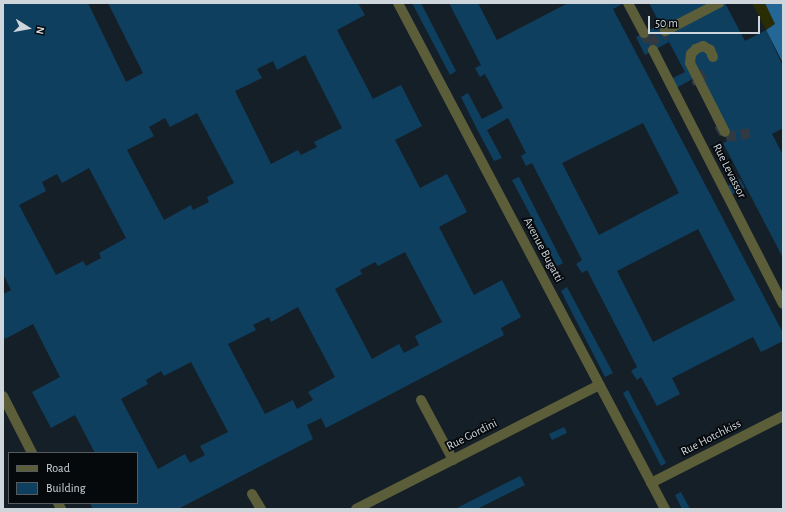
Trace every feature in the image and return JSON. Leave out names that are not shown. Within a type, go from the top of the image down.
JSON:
[{"type":"lane","name":"Avenue Bugatti","points":[[398,3],[665,509]]},
{"type":"lane","points":[[628,3],[644,33]]},
{"type":"lane","points":[[665,31],[719,3]]},
{"type":"lane","points":[[713,57],[710,50],[703,46],[696,49],[691,54],[690,63],[725,132]]},
{"type":"lane","name":"Rue Levassor","points":[[653,50],[783,304]]},
{"type":"lane","name":"Rue Gordini","points":[[356,509],[599,385]]},
{"type":"lane","points":[[3,396],[31,452]]},
{"type":"lane","points":[[421,400],[453,460]]},
{"type":"lane","name":"Rue Hotchkiss","points":[[651,483],[783,416]]},
{"type":"lane","points":[[252,494],[261,509]]},
{"type":"green space","points":[[752,3],[765,3],[776,24],[766,30]]},
{"type":"water","points":[[765,3],[783,3],[783,63],[766,30],[775,24]]},
{"type":"building","points":[[7,3],[88,3],[126,82],[143,73],[108,3],[358,3],[365,15],[337,30],[373,99],[401,85],[422,126],[395,140],[420,188],[447,174],[467,212],[439,227],[474,295],[502,280],[521,317],[501,328],[504,335],[326,428],[321,418],[307,425],[313,439],[178,509],[93,509],[90,504],[138,504],[138,452],[94,452],[75,415],[51,428],[32,392],[60,377],[33,324],[5,339],[3,335],[3,294],[11,290],[3,274],[3,5]],"holes":[[[305,55],[342,128],[314,142],[317,147],[301,155],[298,150],[271,164],[235,91],[262,78],[257,69],[273,61],[277,70]],[[197,113],[234,183],[207,197],[209,202],[193,210],[191,205],[164,220],[127,150],[154,136],[149,127],[165,118],[170,127]],[[89,168],[126,238],[99,253],[101,258],[86,266],[83,261],[56,275],[19,205],[46,191],[42,182],[57,174],[62,183]],[[405,252],[442,322],[415,336],[419,345],[404,353],[399,344],[372,359],[335,289],[362,274],[360,270],[375,262],[378,266]],[[298,307],[335,377],[308,392],[313,400],[297,409],[293,400],[265,414],[228,344],[256,330],[253,325],[269,317],[271,322]],[[191,362],[228,432],[200,446],[205,455],[190,463],[185,454],[158,469],[121,399],[148,384],[146,380],[161,371],[164,376]]]},
{"type":"building","points":[[412,3],[421,3],[456,71],[450,75]]},
{"type":"building","points":[[449,3],[478,3],[497,40],[568,3],[624,3],[613,9],[783,333],[783,341],[761,352],[753,337],[672,378],[680,394],[657,406],[641,377],[637,380],[631,371],[637,367],[587,270],[582,273],[576,264],[582,260],[532,163],[526,166],[521,156],[526,153],[508,118],[487,130],[502,158],[494,161],[479,133],[461,97],[468,93],[482,119],[503,108],[485,74],[480,77],[475,68],[481,65]],"holes":[[[643,123],[679,193],[599,235],[562,163]],[[698,229],[735,300],[653,342],[617,271]]]},
{"type":"building","points":[[649,3],[725,3],[745,41],[766,30],[783,66],[783,128],[772,134],[783,155],[783,258],[723,143],[732,138],[700,75],[676,88],[671,79],[685,72],[669,42],[645,55],[636,37],[660,24]]},
{"type":"building","points":[[519,177],[563,263],[557,266],[512,180]]},
{"type":"building","points":[[740,179],[745,188],[731,195],[727,186]]},
{"type":"building","points":[[567,287],[613,373],[605,377],[561,291]]},
{"type":"building","points":[[628,390],[666,463],[661,466],[623,393]]},
{"type":"building","points":[[564,427],[567,433],[552,440],[549,434]]},
{"type":"building","points":[[520,476],[525,485],[477,509],[455,509]]},
{"type":"building","points":[[681,492],[690,509],[682,509],[675,495]]},
{"type":"tunnel","points":[[644,33],[653,50]]},
{"type":"tunnel","points":[[649,43],[665,34]]},
{"type":"tunnel","points":[[698,84],[696,79],[708,72]]},
{"type":"tunnel","points":[[719,125],[726,137],[750,133]]}]
